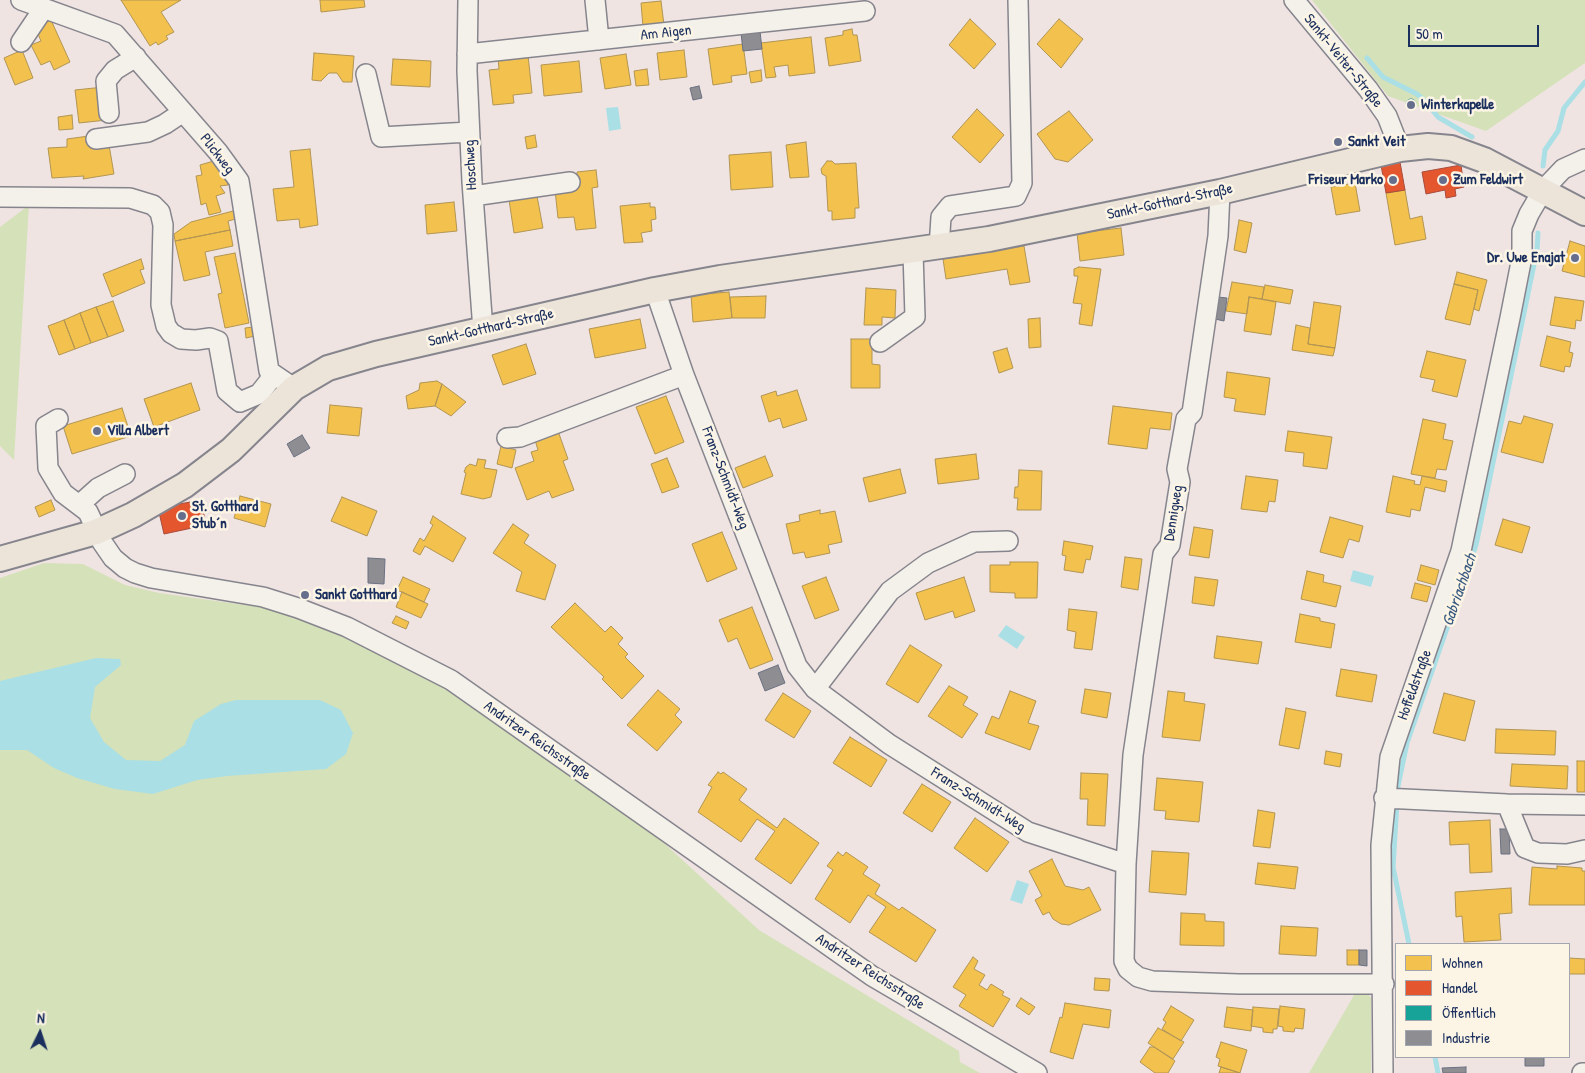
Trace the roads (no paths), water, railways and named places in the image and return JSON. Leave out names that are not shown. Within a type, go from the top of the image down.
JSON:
[{"type":"main road","points":[[1400,149],[1428,146],[1451,148],[1484,160],[1585,213]]},
{"type":"main road","name":"Sankt-Gotthard-Straße","points":[[96,532],[133,515],[185,485],[211,466],[294,388],[328,368],[349,361],[655,290],[720,278],[939,248],[1220,192],[1400,149]]},
{"type":"main road","points":[[0,559],[45,549],[96,532]]},
{"type":"street","name":"Plickweg","points":[[21,0],[115,34],[218,152],[239,182],[269,372],[274,375]]},
{"type":"street","name":"Hoschweg","points":[[468,0],[467,54],[470,132],[483,330]]},
{"type":"street","points":[[595,0],[599,40]]},
{"type":"street","points":[[939,248],[941,217],[950,206],[1016,196],[1022,183],[1018,0]]},
{"type":"street","name":"Sankt-Veiter-Straße","points":[[1294,0],[1368,89],[1387,116],[1400,149]]},
{"type":"street","points":[[21,42],[44,8]]},
{"type":"street","name":"Am Aigen","points":[[467,54],[865,11]]},
{"type":"street","points":[[109,114],[106,80],[115,70],[136,57]]},
{"type":"street","points":[[366,74],[382,137],[470,132]]},
{"type":"street","points":[[96,139],[148,132],[183,112]]},
{"type":"street","points":[[1543,190],[1562,170],[1585,158]]},
{"type":"street","points":[[473,196],[570,182]]},
{"type":"street","name":"Hoffeldstraße","points":[[1383,1073],[1384,984],[1381,845],[1395,798],[1390,758],[1461,552],[1522,256],[1522,231],[1529,214],[1543,190]]},
{"type":"street","name":"Dennigweg","points":[[1126,864],[1133,755],[1163,554],[1170,546],[1179,491],[1178,469],[1186,419],[1192,413],[1218,236],[1220,192]]},
{"type":"street","points":[[0,196],[130,198],[154,205],[160,212],[163,225],[161,305],[166,326],[171,333],[181,339],[196,340],[210,338],[218,342],[227,391],[240,402],[259,394],[274,375],[294,388]]},
{"type":"street","points":[[880,342],[915,317],[913,252]]},
{"type":"street","name":"Franz-Schmidt-Weg","points":[[655,290],[684,375],[797,666],[815,689],[889,744],[1028,832],[1126,864]]},
{"type":"street","points":[[506,438],[520,437],[684,375]]},
{"type":"street","name":"Andritzer Reichsstraße","points":[[58,419],[46,426],[48,468],[63,493],[88,512],[96,532],[113,558],[134,573],[263,597],[298,608],[347,626],[451,680],[872,976],[1037,1073]]},
{"type":"street","points":[[80,505],[98,488],[125,474]]},
{"type":"street","points":[[815,689],[890,591],[928,563],[974,542],[1008,541]]},
{"type":"street","points":[[1395,798],[1507,804],[1585,805]]},
{"type":"street","points":[[1507,804],[1525,848],[1538,852],[1567,854],[1585,850]]},
{"type":"street","points":[[1126,864],[1124,961],[1128,969],[1138,977],[1152,981],[1229,984],[1384,984]]},
{"type":"water","points":[[618,107],[621,129],[609,131],[606,108]]},
{"type":"water","points":[[1353,570],[1374,576],[1371,587],[1350,581]]},
{"type":"water","points":[[1006,625],[1025,637],[1017,649],[998,636]]},
{"type":"water","points":[[96,658],[120,659],[121,665],[95,687],[90,718],[104,742],[126,760],[160,761],[185,745],[194,721],[221,704],[236,700],[320,700],[341,710],[353,733],[346,754],[326,769],[197,780],[153,794],[115,789],[77,778],[54,768],[27,750],[0,750],[0,681]]},
{"type":"water","points":[[1017,880],[1029,884],[1022,904],[1010,900]]},
{"type":"waterway","points":[[1367,58],[1383,77],[1417,94],[1438,117],[1472,137]]},
{"type":"waterway","name":"Gabriachbach","points":[[1543,166],[1545,150],[1558,131],[1564,108],[1585,82]]},
{"type":"waterway","name":"Gabriachbach","points":[[1409,943],[1393,867],[1398,786],[1407,743],[1476,545],[1537,250],[1538,233]]},
{"type":"waterway","name":"Gabriachbach","points":[[1435,1058],[1438,1073]]},
{"type":"place","name":"Winterkapelle","points":[[1411,105]]},
{"type":"place","name":"Sankt Veit","points":[[1338,142]]},
{"type":"place","name":"Friseur Marko","points":[[1393,180]]},
{"type":"place","name":"Zum Feldwirt","points":[[1443,180]]},
{"type":"place","name":"Dr. Uwe Enajat","points":[[1575,258]]},
{"type":"place","name":"Villa Albert","points":[[97,431]]},
{"type":"place","name":"St. Gotthard Stub´n","points":[[182,516]]},
{"type":"place","name":"Sankt Gotthard","points":[[305,595]]}]
